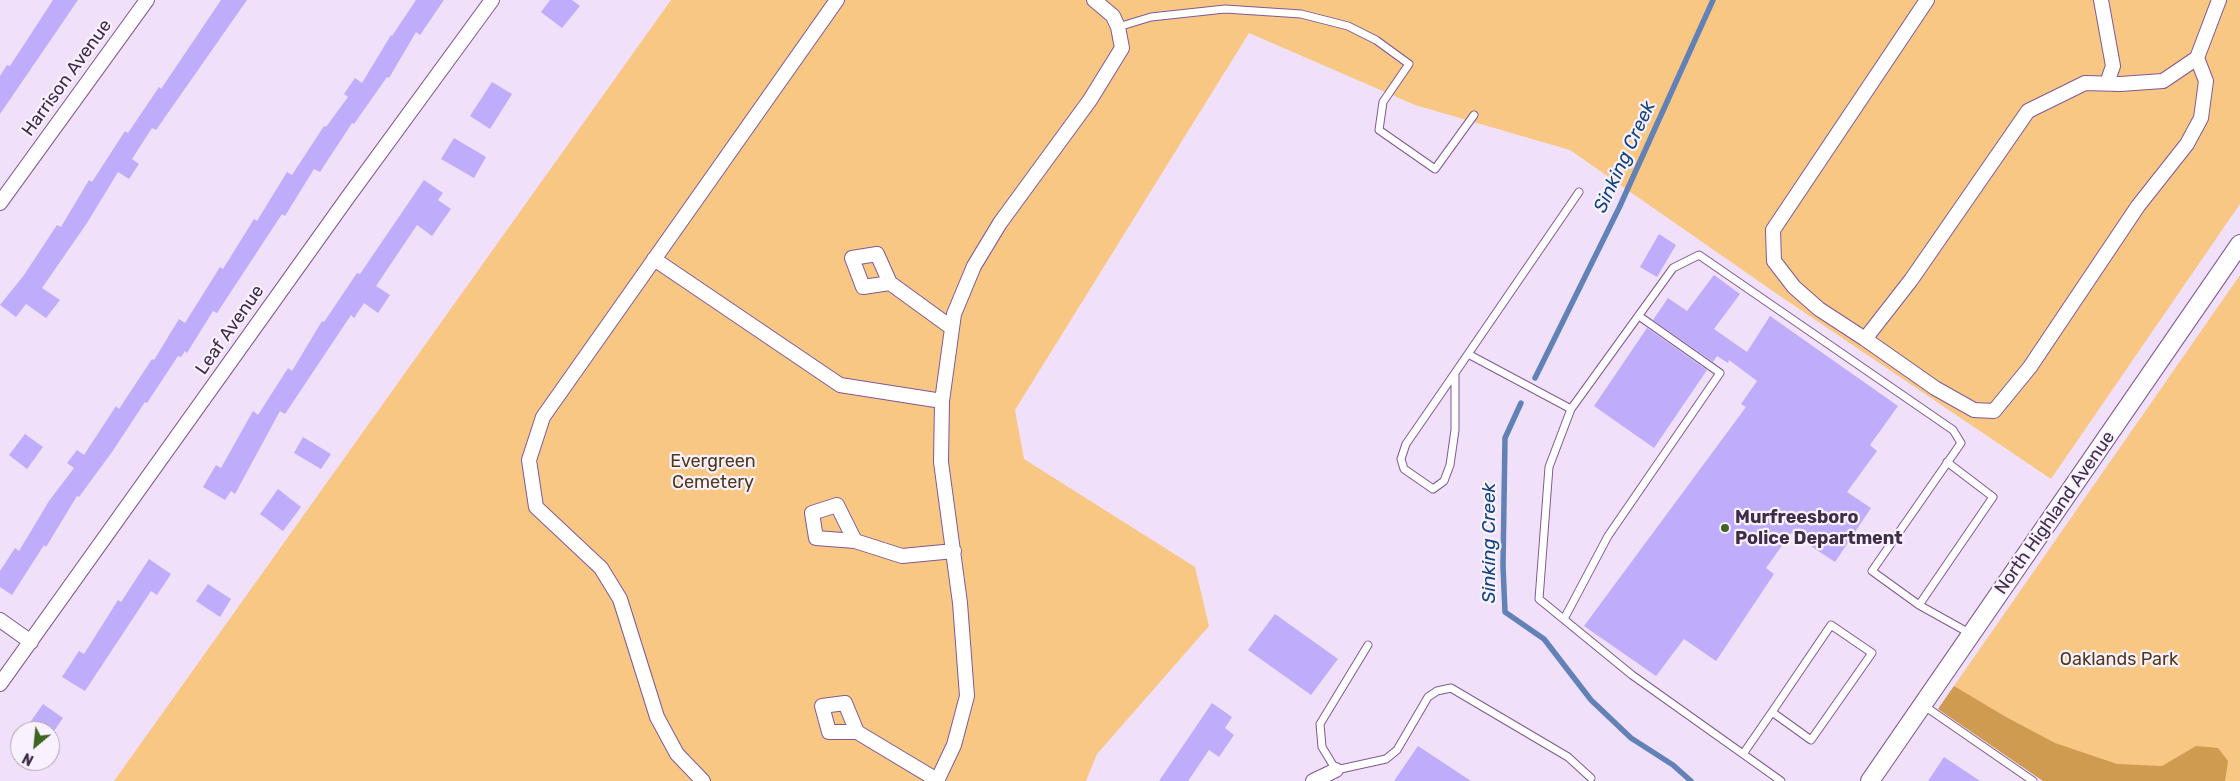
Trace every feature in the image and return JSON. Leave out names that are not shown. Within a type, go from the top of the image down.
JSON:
[{"type":"street","name":"Harrison Avenue","points":[[0,203],[147,0]]},
{"type":"street","name":"Leaf Avenue","points":[[0,684],[348,197],[492,0]]},
{"type":"street","points":[[702,781],[677,754],[657,716],[620,599],[602,568],[536,507],[529,460],[543,417],[836,0]]},
{"type":"street","points":[[857,732],[937,781],[954,745],[967,696],[954,551],[941,462],[942,401],[954,314],[974,266],[1000,223],[1090,100],[1122,48],[1118,27],[1113,16],[1094,0]]},
{"type":"street","points":[[1927,0],[1773,230],[1774,261],[1794,286],[1819,309],[1950,397],[1974,410],[1994,412],[2030,367],[2138,206],[2187,144],[2201,118],[2206,81],[2198,58]]},
{"type":"street","points":[[2101,0],[2113,66],[2107,84]]},
{"type":"street","points":[[1865,340],[1910,280],[2028,111],[2085,83],[2107,84],[2162,81],[2198,58],[2219,0]]},
{"type":"street","name":"North Highland Avenue","points":[[1870,781],[2240,244]]},
{"type":"street","points":[[654,259],[840,385],[942,401]]},
{"type":"street","points":[[890,284],[952,328]]},
{"type":"street","points":[[855,541],[902,556],[954,551]]},
{"type":"street","points":[[0,620],[31,642]]},
{"type":"street","points":[[1313,781],[1336,770]]},
{"type":"lane","points":[[1118,27],[1151,17],[1225,9],[1300,14],[1348,26],[1376,40],[1409,64],[1383,102],[1379,130],[1435,170],[1474,116]]},
{"type":"lane","points":[[1455,373],[1455,430],[1450,465],[1444,481],[1433,489],[1404,469],[1401,459],[1406,444],[1579,192]]},
{"type":"lane","points":[[1781,781],[1632,675],[1539,599],[1549,467],[1571,409],[1673,268],[1700,255],[1953,430],[1960,443],[1872,571],[1919,605],[1971,634]]},
{"type":"lane","points":[[1564,619],[1608,536],[1720,373],[1639,316]]},
{"type":"lane","points":[[1468,354],[1571,409]]},
{"type":"lane","points":[[1919,605],[1993,497],[1947,462]]},
{"type":"lane","points":[[1744,754],[1772,712],[1831,625],[1872,653],[1811,740],[1772,712]]},
{"type":"lane","points":[[1368,645],[1320,724],[1322,747],[1336,770],[1386,759],[1397,750],[1428,697],[1437,691],[1451,688],[1568,758],[1591,780]]},
{"type":"lane","points":[[1923,705],[2033,781]]},
{"type":"green space","name":"Evergreen Cemetery","points":[[671,0],[2240,0],[2240,204],[2051,479],[1777,294],[1570,150],[1415,105],[1249,33],[1015,410],[1024,459],[1195,567],[1209,626],[1097,754],[1086,781],[114,781]]},
{"type":"green space","name":"Oaklands Park","points":[[2240,275],[2240,781],[2043,781],[1938,709]]},
{"type":"shaded area","points":[[1954,686],[2055,743],[2117,764],[2162,766],[2196,746],[2218,748],[2228,761],[2225,781],[2043,781],[1938,709]]},
{"type":"building","points":[[53,0],[78,0],[0,114],[0,76],[7,65],[10,66]]},
{"type":"building","points":[[221,0],[247,0],[156,130],[152,128],[132,159],[139,164],[129,179],[118,172],[87,223],[42,288],[60,300],[46,318],[26,304],[16,317],[0,305],[24,275],[57,225],[61,227],[89,180],[92,182],[125,131],[128,133],[159,87],[161,89]]},
{"type":"building","points":[[416,0],[444,0],[420,35],[416,32],[389,78],[387,77],[354,124],[352,123],[320,172],[314,169],[285,216],[282,214],[217,313],[213,311],[187,353],[185,351],[181,357],[178,356],[112,452],[79,497],[77,496],[46,547],[44,545],[12,595],[0,587],[0,571],[15,548],[19,551],[49,501],[74,468],[67,463],[77,450],[84,455],[116,406],[119,409],[152,359],[154,360],[179,319],[185,323],[220,267],[223,269],[254,219],[257,221],[287,172],[292,175],[324,126],[326,127],[348,97],[344,94],[355,78],[362,83],[391,35]]},
{"type":"building","points":[[550,0],[572,0],[580,6],[562,28],[541,12]]},
{"type":"building","points":[[492,82],[512,94],[490,129],[470,116]]},
{"type":"building","points":[[454,138],[486,157],[474,178],[441,159]]},
{"type":"building","points":[[424,180],[443,193],[438,200],[451,209],[432,236],[417,225],[376,286],[390,295],[378,313],[364,303],[354,318],[351,315],[285,414],[280,411],[235,494],[231,491],[225,500],[203,487],[216,465],[221,468],[253,411],[258,415],[288,368],[292,371],[322,321],[324,322],[357,273],[360,274]]},
{"type":"building","points":[[1659,234],[1676,245],[1657,277],[1640,267]]},
{"type":"building","name":"Murfreesboro Police Department","points":[[1714,275],[1740,294],[1714,329],[1747,352],[1770,316],[1898,406],[1870,445],[1877,451],[1847,492],[1871,508],[1835,562],[1791,533],[1766,568],[1774,574],[1716,661],[1684,639],[1656,676],[1584,626],[1746,407],[1741,404],[1757,381],[1729,360],[1728,363],[1717,356],[1713,362],[1653,320],[1668,298],[1687,311]]},
{"type":"building","points":[[1647,328],[1707,370],[1654,448],[1594,406]]},
{"type":"building","points":[[25,434],[43,447],[27,469],[9,455]]},
{"type":"building","points":[[303,437],[331,454],[321,469],[294,453]]},
{"type":"building","points":[[278,489],[301,507],[283,531],[260,514]]},
{"type":"building","points":[[149,559],[171,574],[157,595],[151,591],[85,691],[62,677],[79,651],[84,654],[118,600],[121,602]]},
{"type":"building","points":[[208,584],[231,599],[220,617],[196,601]]},
{"type":"building","points":[[1275,614],[1338,659],[1311,695],[1248,650]]},
{"type":"building","points":[[1212,703],[1232,717],[1225,728],[1234,735],[1219,757],[1209,750],[1188,781],[1159,781]]},
{"type":"building","points":[[43,704],[63,718],[60,722],[31,721]]},
{"type":"building","points":[[1418,746],[1471,781],[1394,781]]},
{"type":"building","points":[[1944,757],[1980,781],[1928,781]]},
{"type":"waterway","name":"Sinking Creek","points":[[1535,378],[1619,208],[1713,0]]},
{"type":"waterway","name":"Sinking Creek","points":[[1521,403],[1505,438],[1503,566],[1505,612],[1544,639],[1591,700],[1631,738],[1673,765],[1691,781]]},
{"type":"place","name":"Murfreesboro Police Department","points":[[1725,528]]}]
